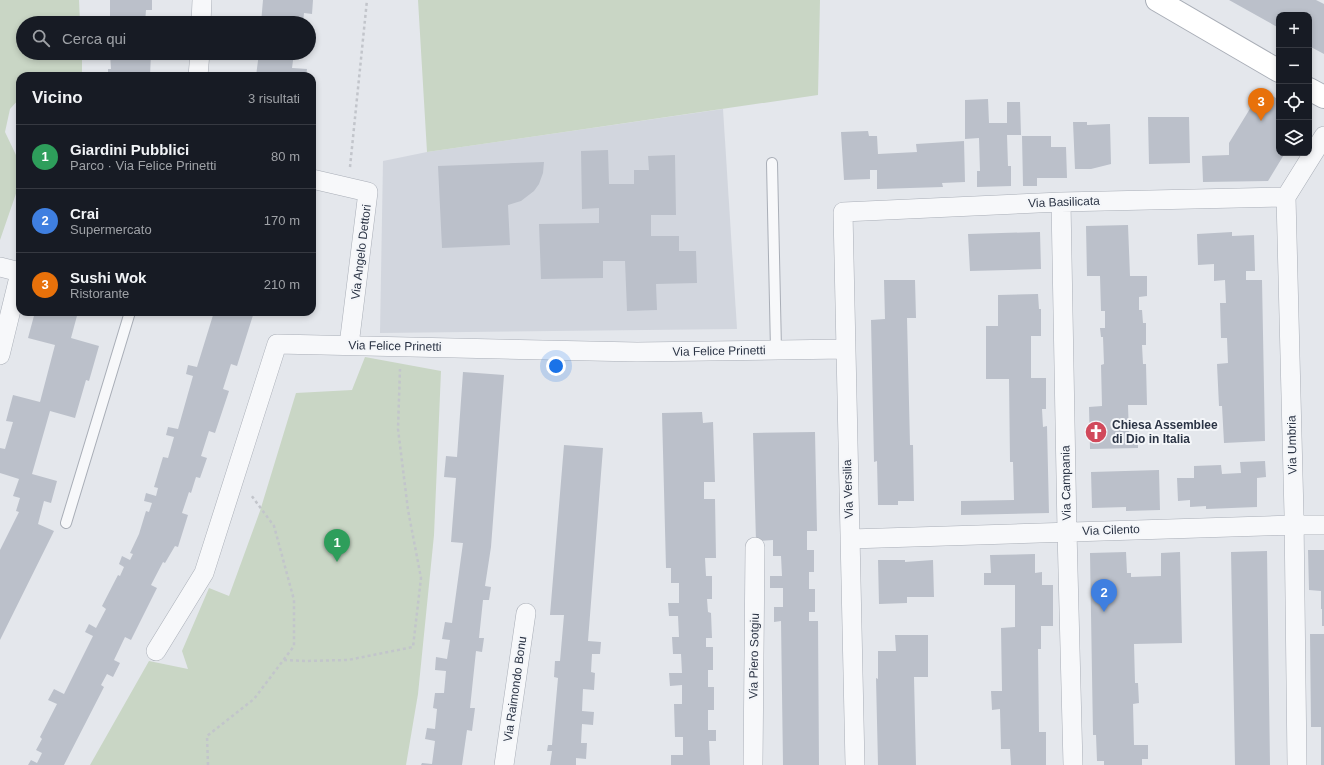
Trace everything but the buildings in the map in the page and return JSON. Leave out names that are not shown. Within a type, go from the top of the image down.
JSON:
[{"type":"main road","points":[[1158,0],[1276,69]]},
{"type":"main road","points":[[1312,91],[1324,97]]},
{"type":"street","points":[[201,16],[202,0]]},
{"type":"street","points":[[198,72],[199,60]]},
{"type":"street","points":[[1286,197],[1324,136]]},
{"type":"street","name":"Via Angelo Dettori","points":[[316,180],[368,192],[349,345]]},
{"type":"street","name":"Via Basilicata","points":[[843,212],[1061,202],[1286,197]]},
{"type":"street","name":"Via Umbria","points":[[1286,197],[1294,525],[1297,765]]},
{"type":"street","name":"Via Campania","points":[[1061,202],[1073,765]]},
{"type":"street","name":"Via Versilia","points":[[843,212],[854,765]]},
{"type":"street","points":[[0,267],[16,272]]},
{"type":"street","points":[[0,355],[16,289]]},
{"type":"street","name":"Via Felice Prinetti","points":[[156,651],[204,573],[277,344],[637,352],[845,349]]},
{"type":"street","name":"Via Cilento","points":[[850,539],[1067,531],[1324,525]]},
{"type":"street","name":"Via Piero Sotgiu","points":[[753,765],[755,548]]},
{"type":"street","name":"Via Raimondo Bonu","points":[[504,765],[526,613]]},
{"type":"lane","points":[[772,163],[776,350]]},
{"type":"lane","points":[[66,523],[129,316]]},
{"type":"path","points":[[347,188],[367,0]]},
{"type":"path","points":[[284,660],[305,662],[348,660],[413,647],[421,578],[408,510],[398,429],[401,346]]},
{"type":"path","points":[[208,765],[207,736],[254,699],[294,646],[294,600],[274,526],[235,473]]},
{"type":"shaded area","points":[[723,109],[737,329],[380,333],[383,161],[427,152]]},
{"type":"green space","points":[[0,0],[79,0],[80,16],[16,16],[16,60],[82,60],[82,72],[16,72],[16,102],[10,109],[5,132],[16,155],[16,194],[0,240]]},
{"type":"green space","points":[[418,0],[820,0],[818,95],[427,152]]},
{"type":"green space","points":[[365,357],[441,371],[434,535],[418,694],[406,765],[90,765],[149,661],[188,669],[182,651],[209,588],[229,596],[260,511],[296,393],[352,390]]},
{"type":"place","name":"Sushi Wok","points":[[1261,121]]},
{"type":"place","name":"Chiesa Assemblee di Dio in Italia","points":[[1096,432]]},
{"type":"place","name":"Giardini Pubblici","points":[[337,562]]},
{"type":"place","name":"Crai","points":[[1104,612]]}]
